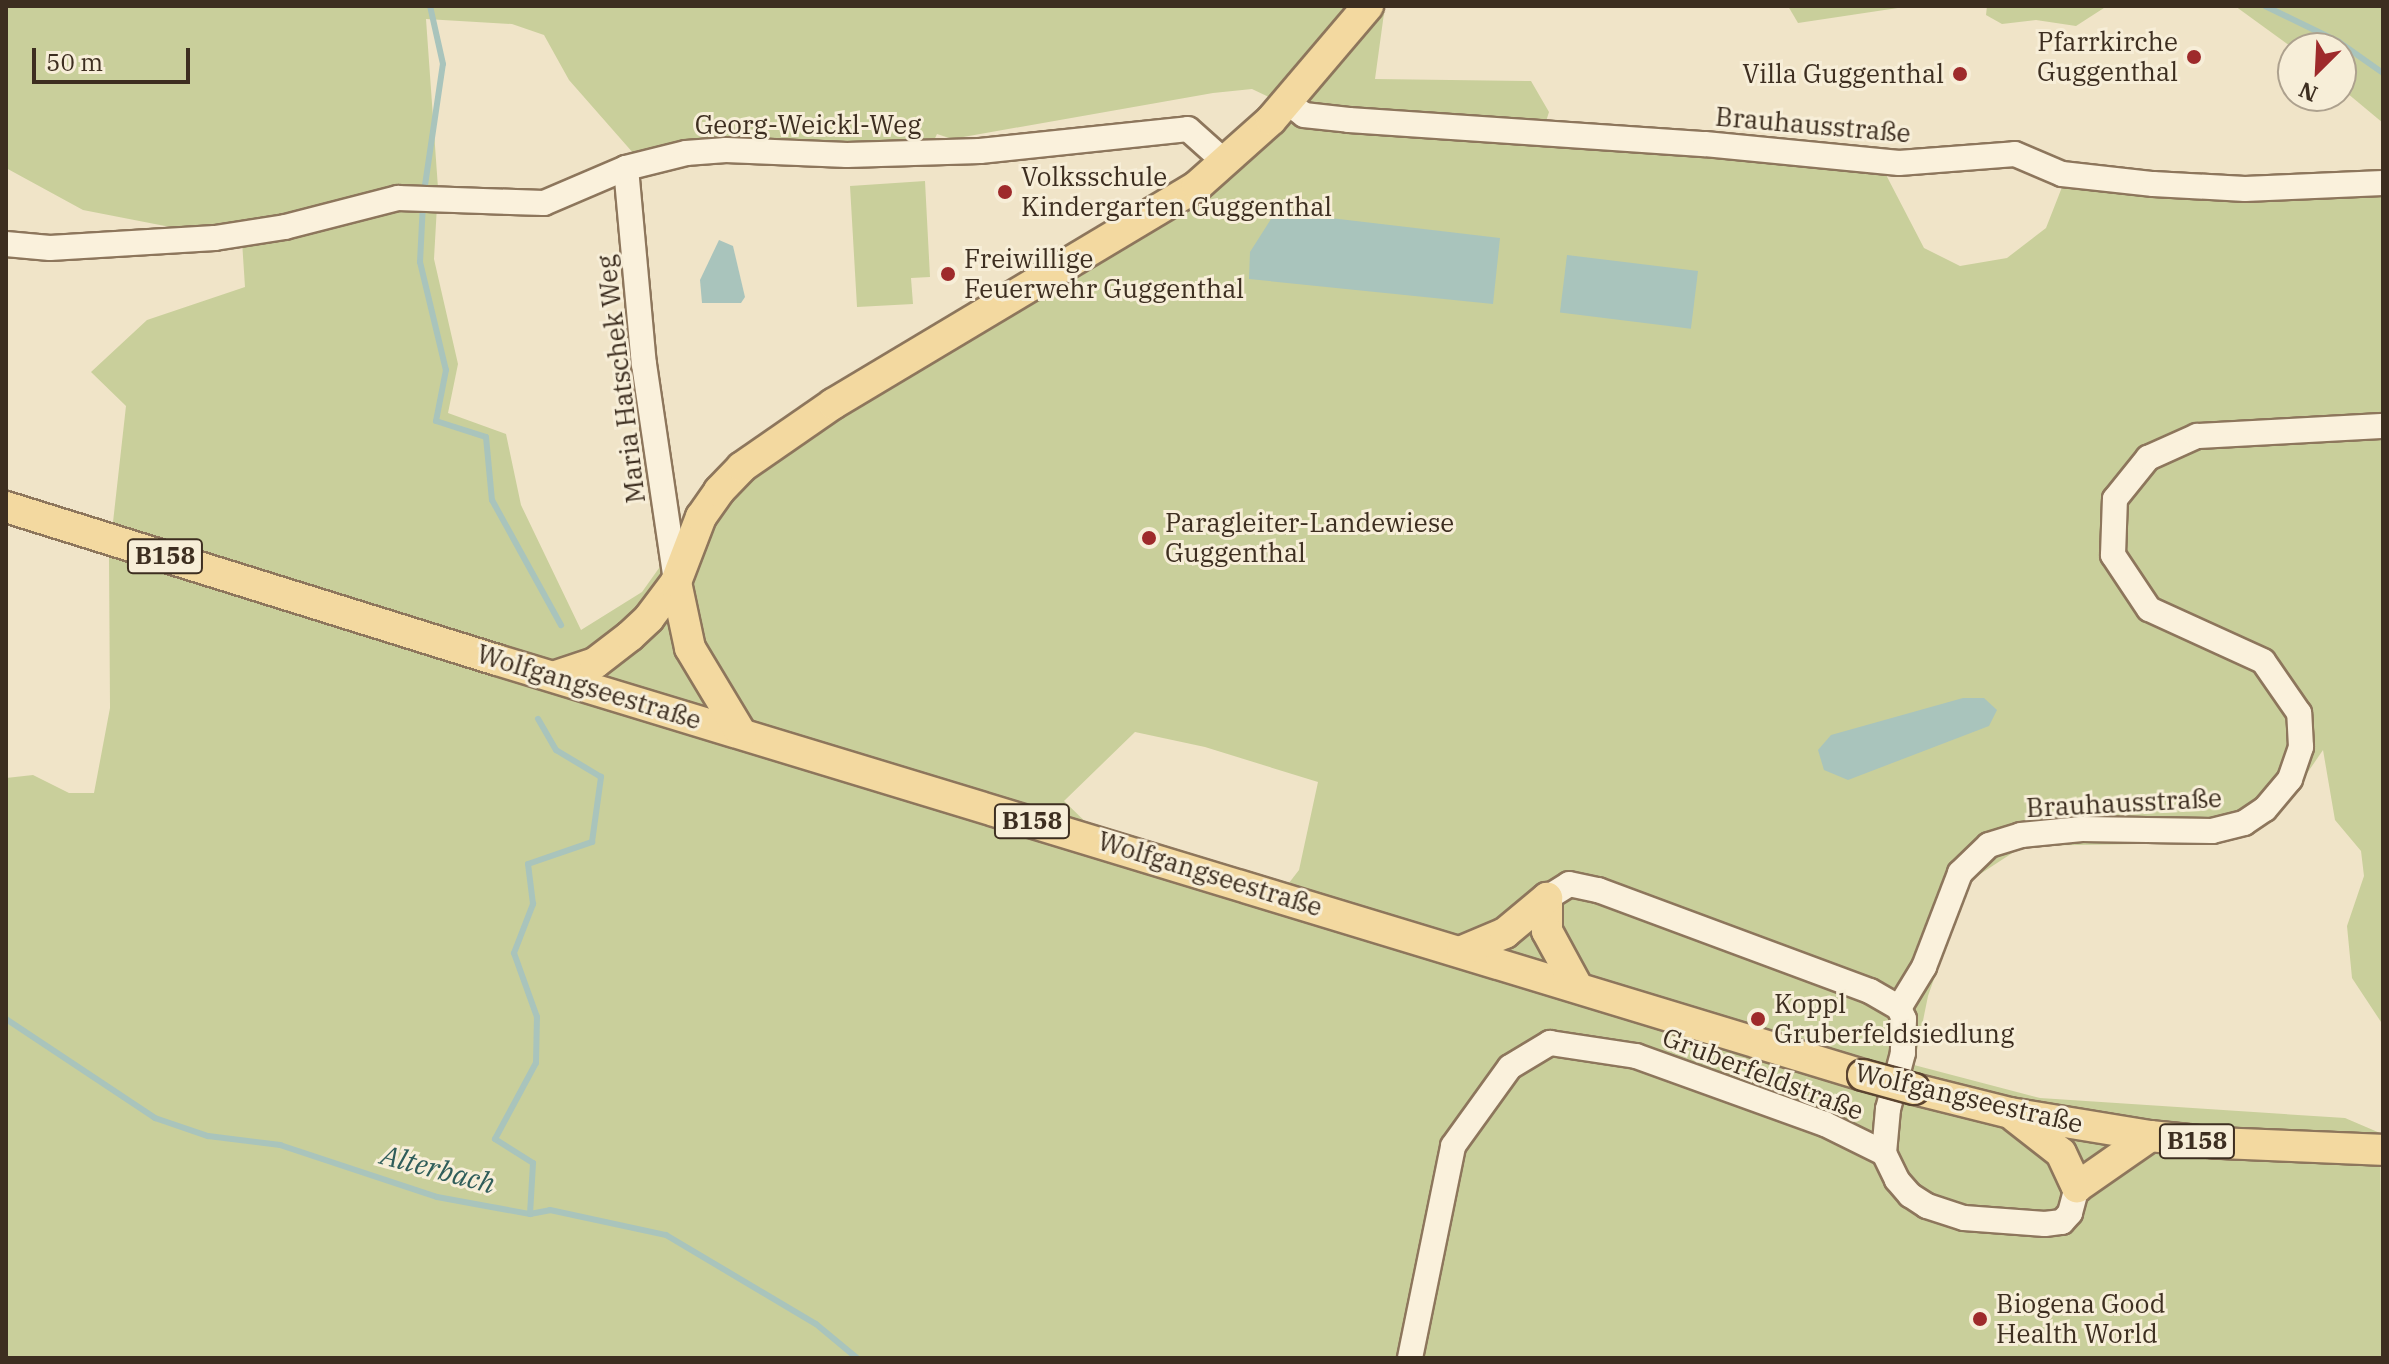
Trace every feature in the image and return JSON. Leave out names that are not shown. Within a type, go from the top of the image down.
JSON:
[{"type":"main road","points":[[556,676],[595,663],[649,618],[676,582],[701,517],[742,467],[833,404],[1158,211],[1226,163],[1287,102],[1368,6]]},
{"type":"main road","name":"Wolfgangseestraße","points":[[6,507],[1914,1089],[2010,1113],[2150,1136],[2219,1143],[2383,1150]]},
{"type":"main road","points":[[676,582],[690,648],[741,733]]},
{"type":"main road","points":[[1462,951],[1505,933],[1547,898]]},
{"type":"main road","points":[[1547,898],[1547,931],[1577,986]]},
{"type":"main road","points":[[2010,1113],[2061,1153],[2077,1187],[2150,1136]]},
{"type":"street","name":"Brauhausstraße","points":[[1287,102],[1304,115],[1349,120],[1705,144],[1899,163],[2015,154],[2062,174],[2153,184],[2245,189],[2383,183]]},
{"type":"street","name":"Georg-Weickl-Weg","points":[[6,244],[50,248],[215,238],[285,227],[398,198],[544,203],[626,168],[686,153],[726,150],[847,155],[980,151],[1188,129],[1226,163]]},
{"type":"street","name":"Maria Hatschek Weg","points":[[626,168],[644,364],[676,582]]},
{"type":"street","name":"Brauhausstraße","points":[[1899,1008],[1924,967],[1960,873],[1989,845],[2021,835],[2082,829],[2212,831],[2244,823],[2255,816],[2290,779],[2301,747],[2299,713],[2263,661],[2149,609],[2113,555],[2115,499],[2148,458],[2197,436],[2383,426]]},
{"type":"street","points":[[1547,898],[1569,884],[1598,890],[1870,991],[1899,1008]]},
{"type":"street","name":"Gruberfeldstraße","points":[[1899,1008],[1904,1019],[1903,1053],[1888,1109],[1884,1153],[1897,1180],[1910,1195],[1945,1214],[2045,1224],[2062,1222],[2070,1213],[2077,1187]]},
{"type":"street","name":"Gruberfeldstraße","points":[[1410,1358],[1453,1146],[1510,1067],[1550,1043],[1636,1056],[1825,1124],[1884,1153]]},
{"type":"green space","points":[[6,6],[1385,6],[1375,79],[1531,81],[1549,112],[1541,137],[1883,169],[1924,248],[1960,266],[2007,258],[2046,228],[2064,182],[2383,191],[2383,1025],[2352,978],[2347,926],[2364,876],[2361,851],[2335,820],[2323,750],[2277,817],[2199,843],[2023,846],[1968,882],[1928,996],[1914,1065],[2040,1098],[2345,1118],[2380,1133],[2383,1358],[6,1358],[6,778],[33,775],[69,793],[94,793],[110,708],[109,558],[126,406],[91,372],[147,320],[245,287],[242,241],[83,210],[6,168]],"holes":[[[426,19],[512,24],[544,35],[569,80],[634,154],[927,155],[937,134],[952,139],[1213,93],[1252,89],[1275,100],[1194,170],[733,464],[642,592],[581,630],[521,505],[506,434],[448,413],[458,364],[434,259],[438,188]],[[1135,732],[1205,747],[1318,782],[1299,870],[1268,910],[1136,871],[1064,801]]]},
{"type":"green space","points":[[1788,6],[1911,6],[1798,23]]},
{"type":"green space","points":[[1987,6],[2107,6],[2076,26],[2036,20],[2002,24],[1986,15]]},
{"type":"green space","points":[[2235,6],[2383,6],[2383,123],[2357,101],[2357,32],[2277,32],[2277,36]]},
{"type":"green space","points":[[925,181],[930,277],[911,278],[913,304],[857,307],[850,186]]},
{"type":"water","points":[[1288,213],[1500,238],[1493,304],[1249,279],[1250,252],[1271,219]]},
{"type":"water","points":[[719,240],[733,246],[745,297],[741,303],[702,303],[700,280]]},
{"type":"water","points":[[1567,255],[1698,271],[1691,329],[1560,313]]},
{"type":"water","points":[[1963,698],[1984,698],[1997,710],[1989,726],[1848,780],[1824,770],[1818,750],[1831,735]]},
{"type":"waterway","points":[[424,192],[443,64],[430,6]]},
{"type":"waterway","points":[[2265,6],[2339,42],[2383,73]]},
{"type":"waterway","points":[[423,203],[420,262],[446,370],[436,421],[486,437],[492,500],[561,625]]},
{"type":"waterway","points":[[530,1214],[533,1163],[495,1139],[536,1063],[537,1017],[514,953],[533,904],[528,864],[592,842],[601,777],[556,750],[538,719]]},
{"type":"waterway","name":"Alterbach","points":[[6,1019],[155,1118],[208,1136],[280,1145],[437,1197],[530,1214],[550,1210],[666,1235],[816,1324],[857,1358]]},
{"type":"place","name":"Pfarrkirche Guggenthal","points":[[2194,57]]},
{"type":"place","name":"Villa Guggenthal","points":[[1960,74]]},
{"type":"place","name":"Volksschule Kindergarten Guggenthal","points":[[1005,192]]},
{"type":"place","name":"Freiwillige Feuerwehr Guggenthal","points":[[948,274]]},
{"type":"place","name":"Paragleiter-Landewiese Guggenthal","points":[[1149,538]]},
{"type":"place","name":"Koppl Gruberfeldsiedlung","points":[[1758,1019]]},
{"type":"place","name":"Biogena Good Health World","points":[[1980,1319]]}]
